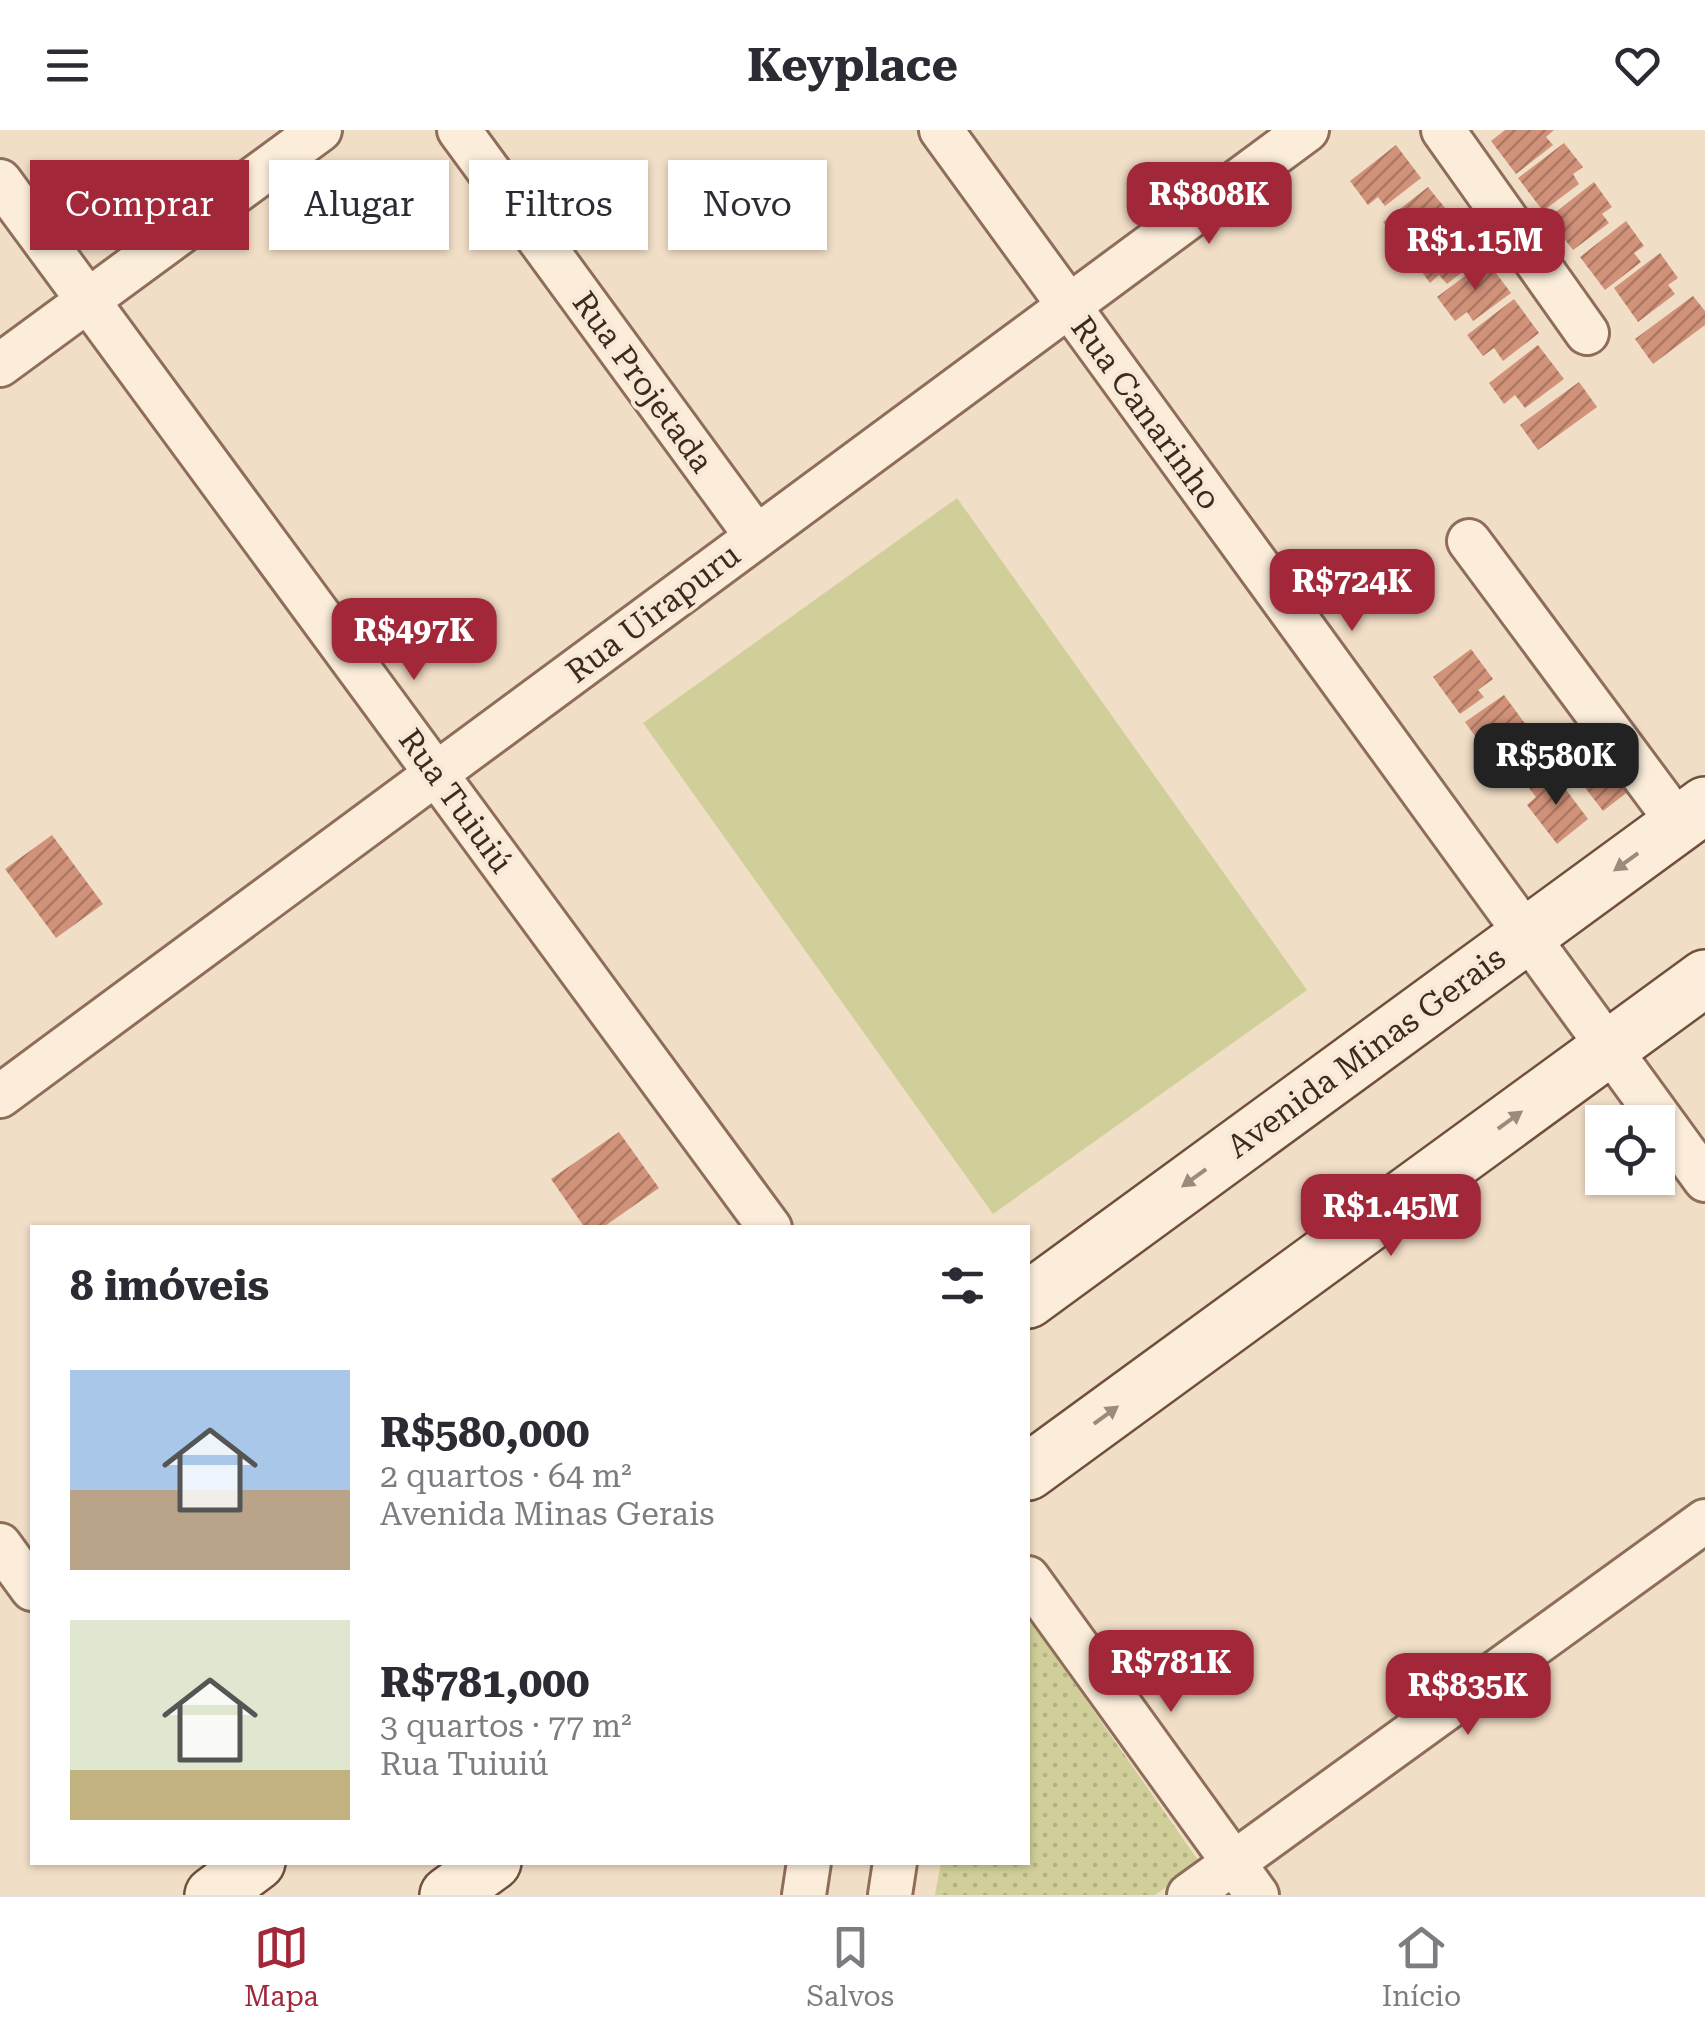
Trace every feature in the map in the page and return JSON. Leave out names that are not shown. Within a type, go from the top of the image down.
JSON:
[{"type":"street","points":[[0,365],[320,130]]},
{"type":"street","name":"Rua Projetada","points":[[459,130],[756,536]]},
{"type":"street","name":"Rua Canarinho","points":[[941,130],[1705,1180]]},
{"type":"street","name":"Rua Uirapuru","points":[[0,1096],[1307,130]]},
{"type":"street","points":[[1443,130],[1587,333]]},
{"type":"street","name":"Rua Tuiuiú","points":[[0,181],[768,1225]]},
{"type":"street","points":[[1469,541],[1692,815]]},
{"type":"street","name":"Avenida Minas Gerais","points":[[1030,1299],[1692,815]]},
{"type":"street","points":[[1030,1471],[1705,978]]},
{"type":"street","points":[[1189,1895],[1245,1879],[1705,1521]]},
{"type":"street","points":[[0,1544],[30,1586]]},
{"type":"street","points":[[1030,1581],[1245,1879]]},
{"type":"street","points":[[448,1895],[489,1865]]},
{"type":"street","points":[[804,1895],[809,1865]]},
{"type":"street","points":[[890,1895],[895,1865]]},
{"type":"shaded area","points":[[957,498],[1307,990],[993,1214],[643,723]]},
{"type":"shaded area","points":[[1030,1620],[1200,1863],[1155,1895],[935,1895],[941,1865],[1030,1865]]},
{"type":"building","points":[[1505,130],[1554,130],[1546,137],[1553,145],[1516,174],[1491,141]]},
{"type":"building","points":[[1564,143],[1583,167],[1573,174],[1579,184],[1543,211],[1518,178]]},
{"type":"building","points":[[1396,145],[1421,178],[1385,206],[1378,197],[1368,205],[1350,181]]},
{"type":"building","points":[[1594,182],[1612,207],[1602,214],[1609,223],[1573,250],[1548,218]]},
{"type":"building","points":[[1428,187],[1454,219],[1418,247],[1410,238],[1401,246],[1383,222]]},
{"type":"building","points":[[1626,221],[1644,246],[1634,253],[1641,262],[1605,290],[1580,257]]},
{"type":"building","points":[[1457,224],[1482,256],[1447,284],[1439,275],[1430,283],[1412,259]]},
{"type":"building","points":[[1660,253],[1678,278],[1668,285],[1675,294],[1638,322],[1614,288]]},
{"type":"building","points":[[1486,260],[1511,293],[1473,321],[1467,312],[1455,321],[1437,297]]},
{"type":"building","points":[[1693,296],[1705,311],[1705,325],[1653,364],[1635,339]]},
{"type":"building","points":[[1514,299],[1539,333],[1503,361],[1494,348],[1483,356],[1467,335]]},
{"type":"building","points":[[1538,345],[1564,379],[1525,408],[1515,395],[1504,404],[1489,383]]},
{"type":"building","points":[[1579,382],[1597,407],[1538,450],[1520,425]]},
{"type":"building","points":[[1471,649],[1493,679],[1478,690],[1484,697],[1460,714],[1433,677]]},
{"type":"building","points":[[1504,695],[1526,725],[1511,736],[1516,743],[1493,761],[1465,722]]},
{"type":"building","points":[[1597,739],[1634,787],[1603,811],[1573,772],[1582,765],[1576,756]]},
{"type":"building","points":[[1552,771],[1588,819],[1557,844],[1527,805],[1536,797],[1529,788]]},
{"type":"building","points":[[52,835],[103,904],[56,938],[5,869]]},
{"type":"building","points":[[619,1132],[659,1188],[606,1225],[583,1225],[551,1179]]}]
